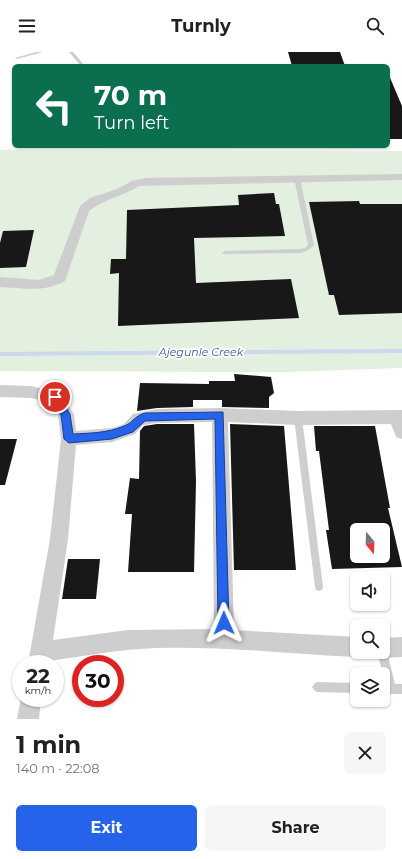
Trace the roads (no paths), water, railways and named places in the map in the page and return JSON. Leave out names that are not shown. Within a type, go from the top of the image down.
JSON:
[{"type":"street","points":[[0,282],[42,285],[52,284],[60,278],[84,209],[94,201],[121,192],[136,183],[146,181],[402,177]]},
{"type":"street","points":[[0,391],[31,392],[55,397],[66,414],[69,439],[59,539],[40,655]]},
{"type":"street","points":[[69,439],[112,435],[130,429],[139,419],[145,417],[220,415],[298,418],[400,417],[402,432]]},
{"type":"street","points":[[220,415],[224,639]]},
{"type":"street","points":[[55,655],[128,640],[224,639],[286,644],[350,647]]},
{"type":"street","points":[[390,648],[402,647]]},
{"type":"street","points":[[28,719],[30,707]]},
{"type":"lane","points":[[17,58],[41,52]]},
{"type":"lane","points":[[71,52],[81,64]]},
{"type":"lane","points":[[225,253],[300,251],[307,249],[311,245],[297,178]]},
{"type":"lane","points":[[298,418],[319,587]]},
{"type":"lane","points":[[384,659],[392,689]]},
{"type":"lane","points":[[317,688],[350,688]]},
{"type":"waterway","name":"Ajegunle Creek","points":[[0,354],[402,351]]}]
